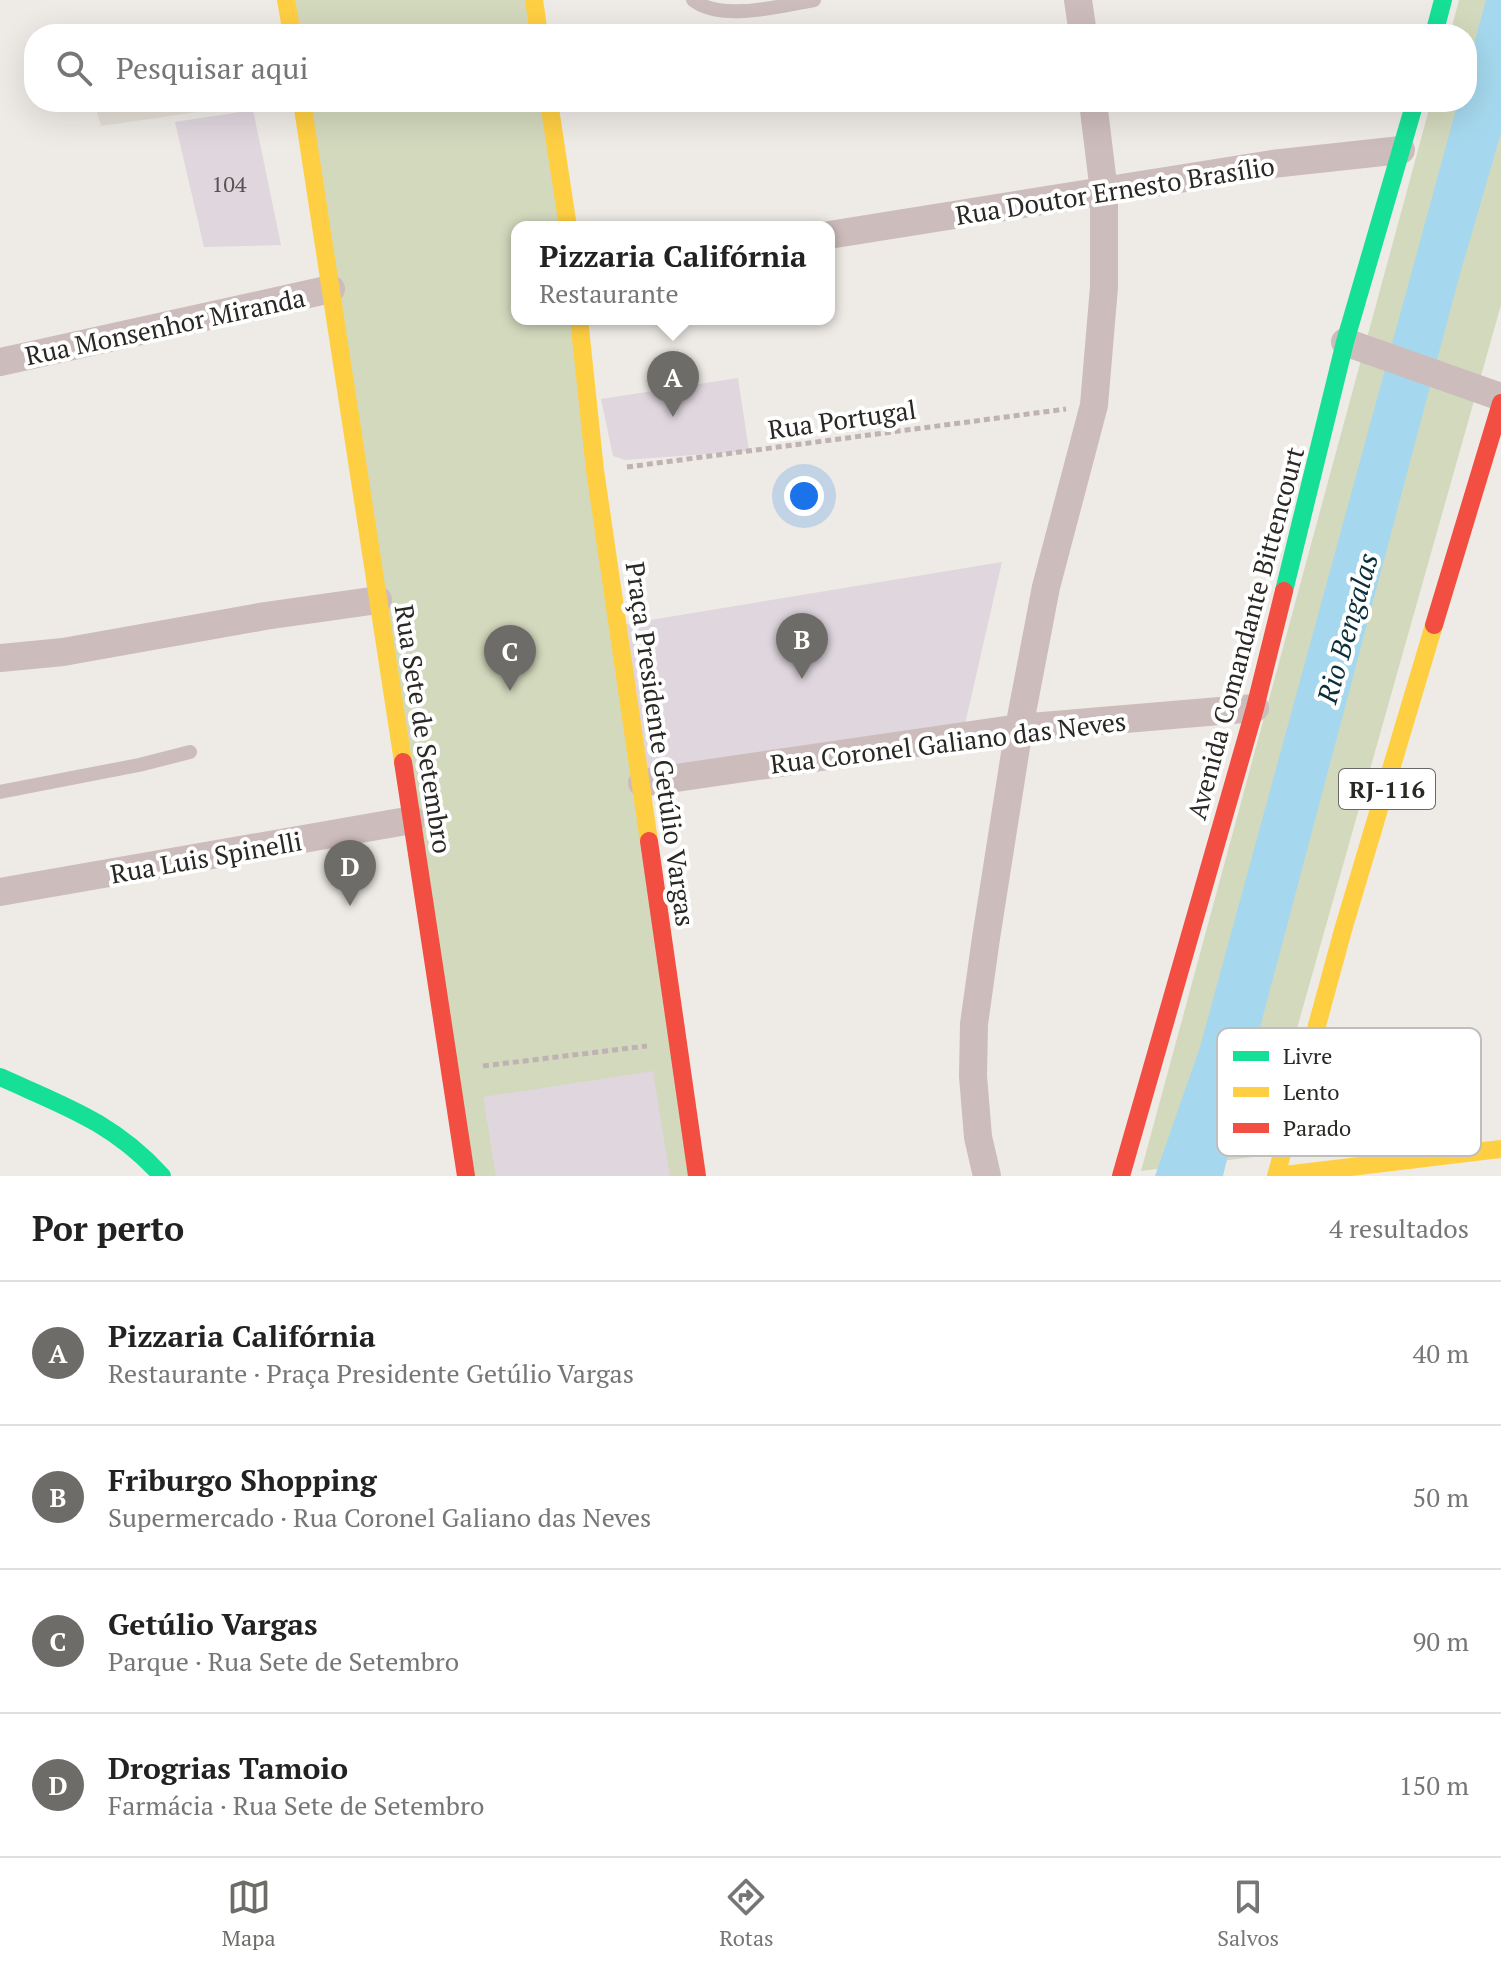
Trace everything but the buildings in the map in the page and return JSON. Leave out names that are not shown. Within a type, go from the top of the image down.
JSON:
[{"type":"street","points":[[286,0],[290,24]]},
{"type":"street","points":[[534,0],[538,24]]},
{"type":"street","points":[[1078,0],[1082,24]]},
{"type":"street","points":[[1437,24],[1443,0]]},
{"type":"street","points":[[304,112],[331,289]]},
{"type":"street","points":[[551,112],[567,221]]},
{"type":"street","points":[[987,1176],[978,1137],[974,1091],[974,1024],[1019,728],[1046,587],[1094,405],[1104,287],[1104,192],[1094,112]]},
{"type":"street","name":"Avenida Comandante Bittencourt","points":[[1121,1176],[1255,708],[1345,342],[1412,112]]},
{"type":"street","name":"Rua Doutor Ernesto Brasílio","points":[[835,234],[1272,164],[1401,150]]},
{"type":"street","name":"Rua Monsenhor Miranda","points":[[0,362],[331,289]]},
{"type":"street","name":"Rua Sete de Setembro","points":[[331,289],[466,1176]]},
{"type":"street","name":"Praça Presidente Getúlio Vargas","points":[[580,325],[595,470],[697,1176]]},
{"type":"street","points":[[1345,342],[1501,400]]},
{"type":"street","name":"RJ-116","points":[[1316,1028],[1501,400]]},
{"type":"street","points":[[0,658],[63,652],[236,621],[378,600]]},
{"type":"street","name":"Rua Coronel Galiano das Neves","points":[[642,783],[1019,728],[1255,708]]},
{"type":"street","name":"Rua Luis Spinelli","points":[[0,892],[412,820]]},
{"type":"street","points":[[0,1077],[99,1120],[126,1138],[162,1176]]},
{"type":"street","points":[[1481,1151],[1501,1149]]},
{"type":"street","name":"RJ-116","points":[[1276,1176],[1281,1156]]},
{"type":"street","points":[[1276,1176],[1433,1156]]},
{"type":"street","points":[[1413,1158],[1421,1176]]},
{"type":"lane","points":[[693,0],[706,8],[751,11],[814,0]]},
{"type":"lane","points":[[0,792],[190,752]]},
{"type":"path","name":"Rua Portugal","points":[[595,470],[755,452],[1094,405]]},
{"type":"path","points":[[450,1071],[676,1042]]},
{"type":"shaded area","points":[[97,112],[197,112],[101,126]]},
{"type":"green space","points":[[286,0],[534,0],[537,24],[290,24]]},
{"type":"green space","points":[[1459,0],[1501,0],[1501,305],[1297,1028],[1217,1028],[1217,1156],[1261,1156],[1141,1171],[1428,112],[1477,112],[1477,24],[1453,24]]},
{"type":"green space","points":[[304,112],[550,112],[566,221],[511,221],[511,325],[580,325],[697,1176],[466,1176]]},
{"type":"water","name":"Rio Bengalas","points":[[1486,0],[1501,0],[1501,133],[1458,281],[1260,1028],[1217,1028],[1217,1156],[1228,1156],[1223,1176],[1155,1176],[1200,1047],[1455,112],[1477,112],[1477,33]]},
{"type":"traffic: fast","points":[[1437,24],[1443,0]]},
{"type":"traffic: fast","points":[[1284,591],[1345,342],[1412,112]]},
{"type":"traffic: fast","points":[[0,1077],[87,1117],[125,1142],[162,1176]]},
{"type":"traffic: slow","points":[[286,0],[290,24]]},
{"type":"traffic: slow","points":[[534,0],[538,24]]},
{"type":"traffic: slow","points":[[304,112],[403,762]]},
{"type":"traffic: slow","points":[[551,112],[567,221]]},
{"type":"traffic: slow","points":[[580,325],[595,470],[649,841]]},
{"type":"traffic: slow","points":[[1316,1028],[1434,625]]},
{"type":"traffic: slow","points":[[1481,1151],[1501,1149]]},
{"type":"traffic: slow","points":[[1276,1176],[1281,1156]]},
{"type":"traffic: slow","points":[[1276,1176],[1443,1156]]},
{"type":"traffic: jam","points":[[1434,625],[1501,403]]},
{"type":"traffic: jam","points":[[1121,1176],[1255,708],[1284,591]]},
{"type":"traffic: jam","points":[[403,762],[466,1176]]},
{"type":"traffic: jam","points":[[649,841],[697,1176]]},
{"type":"place","name":"Pizzaria Califórnia","points":[[673,417]]},
{"type":"place","name":"Friburgo Shopping","points":[[802,679]]},
{"type":"place","name":"Getúlio Vargas","points":[[510,691]]},
{"type":"place","name":"Drogrias Tamoio","points":[[350,906]]}]
